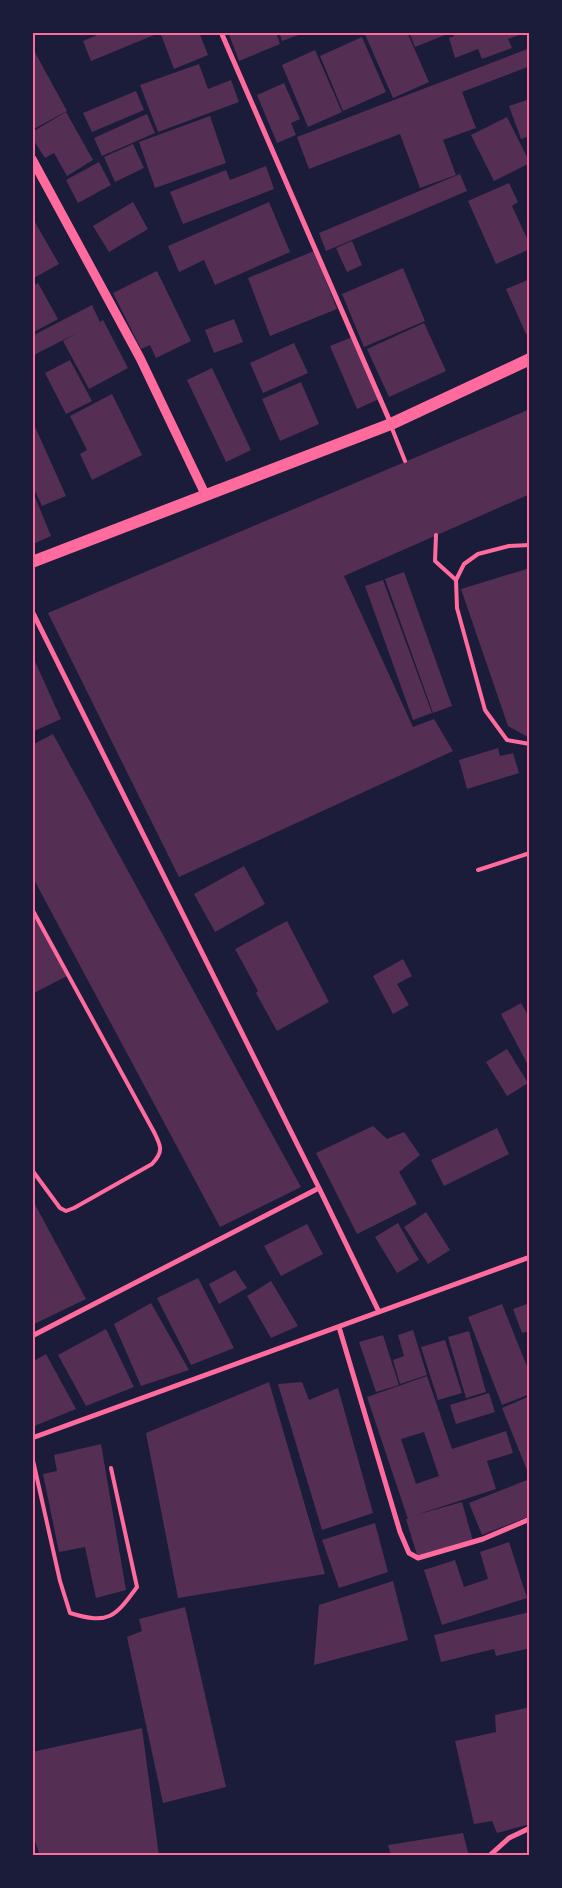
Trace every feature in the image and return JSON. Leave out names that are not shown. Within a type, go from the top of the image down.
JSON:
[{"type":"main road","points":[[32,562],[391,424],[530,359]]},
{"type":"street","points":[[221,32],[391,424]]},
{"type":"street","points":[[32,159],[140,358],[206,496]]},
{"type":"street","points":[[32,611],[379,1312]]},
{"type":"street","points":[[32,1336],[319,1188]]},
{"type":"street","points":[[32,1438],[530,1257]]},
{"type":"street","points":[[339,1327],[400,1532],[409,1553],[418,1558],[483,1539],[530,1519]]},
{"type":"street","points":[[489,1856],[509,1838],[530,1828]]},
{"type":"lane","points":[[391,424],[405,461]]},
{"type":"lane","points":[[436,535],[435,561],[456,580]]},
{"type":"lane","points":[[530,545],[509,546],[478,554],[464,564],[456,580],[457,608],[485,710],[507,740],[530,744]]},
{"type":"lane","points":[[478,870],[530,853]]},
{"type":"lane","points":[[32,910],[154,1132],[160,1148],[158,1157],[152,1164],[74,1208],[66,1210],[60,1208],[32,1170]]},
{"type":"lane","points":[[32,1456],[60,1581],[70,1612],[87,1618],[108,1618],[120,1610],[138,1587],[112,1468]]},
{"type":"building","points":[[104,32],[159,33],[91,61],[83,41]]},
{"type":"building","points":[[160,32],[199,32],[208,55],[174,69]]},
{"type":"building","points":[[228,32],[276,32],[280,44],[239,61]]},
{"type":"building","points":[[279,32],[304,32],[304,33],[282,41]]},
{"type":"building","points":[[364,32],[407,32],[429,82],[393,98]]},
{"type":"building","points":[[409,32],[450,32],[450,33],[415,47]]},
{"type":"building","points":[[453,32],[525,33],[508,39],[512,48],[482,59],[478,49],[455,58],[449,38],[454,36]]},
{"type":"building","points":[[362,37],[386,92],[343,111],[320,56]]},
{"type":"building","points":[[32,47],[67,111],[32,130]]},
{"type":"building","points":[[530,48],[530,66],[462,92],[476,128],[443,140],[456,175],[420,188],[400,134],[309,169],[297,137]]},
{"type":"building","points":[[315,50],[342,112],[308,127],[282,65]]},
{"type":"building","points":[[199,64],[208,89],[231,80],[239,102],[158,132],[140,85]]},
{"type":"building","points":[[284,83],[300,119],[291,123],[296,135],[277,143],[257,95]]},
{"type":"building","points":[[136,91],[144,110],[92,132],[83,113]]},
{"type":"building","points":[[530,99],[530,136],[521,139],[509,106]]},
{"type":"building","points":[[66,112],[93,160],[67,176],[54,153],[45,158],[32,138],[32,132]]},
{"type":"building","points":[[147,114],[155,133],[102,156],[94,138]]},
{"type":"building","points":[[210,116],[226,163],[155,188],[139,142]]},
{"type":"building","points":[[507,117],[530,163],[494,181],[471,135]]},
{"type":"building","points":[[133,144],[144,168],[115,182],[104,157]]},
{"type":"building","points":[[99,162],[111,185],[78,203],[66,180]]},
{"type":"building","points":[[266,166],[274,189],[183,224],[170,192],[226,170],[230,180]]},
{"type":"building","points":[[460,174],[467,191],[326,251],[319,233]]},
{"type":"building","points":[[509,183],[518,202],[512,206],[530,245],[530,249],[496,264],[468,201]]},
{"type":"building","points":[[133,202],[148,229],[109,252],[93,226]]},
{"type":"building","points":[[269,202],[290,252],[215,285],[204,260],[179,272],[168,246]]},
{"type":"building","points":[[32,217],[59,264],[32,279]]},
{"type":"building","points":[[352,241],[362,265],[347,272],[336,248]]},
{"type":"building","points":[[314,251],[337,309],[270,336],[248,278]]},
{"type":"building","points":[[403,268],[425,321],[364,347],[342,294]]},
{"type":"building","points":[[157,271],[191,341],[156,358],[150,345],[141,349],[113,293]]},
{"type":"building","points":[[530,279],[530,333],[526,334],[506,289]]},
{"type":"building","points":[[38,283],[58,319],[32,333],[32,286]]},
{"type":"building","points":[[92,305],[100,322],[103,320],[128,368],[89,389],[63,341],[77,333],[32,356],[32,336]]},
{"type":"building","points":[[234,319],[243,342],[214,353],[205,330]]},
{"type":"building","points":[[424,323],[446,371],[389,397],[367,349]]},
{"type":"building","points":[[352,337],[379,399],[357,409],[330,346]]},
{"type":"building","points":[[294,343],[308,373],[263,393],[250,363]]},
{"type":"building","points":[[70,360],[92,401],[66,414],[45,373]]},
{"type":"building","points":[[212,368],[251,450],[226,462],[187,380]]},
{"type":"building","points":[[301,382],[319,424],[280,441],[262,399]]},
{"type":"building","points":[[112,394],[142,455],[92,480],[80,454],[87,450],[70,416]]},
{"type":"building","points":[[530,409],[530,494],[344,576],[413,727],[434,719],[453,751],[179,877],[48,613]]},
{"type":"building","points":[[32,420],[66,496],[42,506],[32,485]]},
{"type":"building","points":[[33,492],[51,536],[33,544]]},
{"type":"building","points":[[530,568],[530,735],[526,736],[508,726],[461,589]]},
{"type":"building","points":[[404,572],[452,706],[433,713],[385,579]]},
{"type":"building","points":[[383,580],[432,713],[413,720],[365,586]]},
{"type":"building","points":[[32,655],[61,719],[32,732]]},
{"type":"building","points":[[53,734],[301,1187],[220,1227],[32,876],[32,745]]},
{"type":"building","points":[[498,748],[500,756],[513,753],[519,773],[467,789],[459,760]]},
{"type":"building","points":[[244,866],[265,904],[215,932],[194,894]]},
{"type":"building","points":[[32,913],[67,976],[32,994]]},
{"type":"building","points":[[287,921],[329,1002],[277,1031],[235,949]]},
{"type":"building","points":[[403,959],[412,976],[397,984],[409,1005],[393,1014],[373,976]]},
{"type":"building","points":[[521,1003],[530,1019],[530,1069],[501,1014]]},
{"type":"building","points":[[507,1049],[528,1083],[507,1096],[486,1062]]},
{"type":"building","points":[[373,1126],[387,1139],[404,1132],[420,1155],[399,1172],[417,1204],[357,1234],[316,1153]]},
{"type":"building","points":[[497,1128],[509,1154],[444,1186],[431,1160]]},
{"type":"building","points":[[32,1199],[86,1299],[32,1325]]},
{"type":"building","points":[[426,1212],[450,1250],[428,1264],[404,1227]]},
{"type":"building","points":[[398,1223],[419,1260],[397,1273],[375,1237]]},
{"type":"building","points":[[307,1224],[323,1254],[281,1276],[264,1246]]},
{"type":"building","points":[[235,1270],[247,1288],[219,1304],[209,1284]]},
{"type":"building","points":[[198,1278],[234,1348],[191,1365],[157,1298]]},
{"type":"building","points":[[271,1281],[298,1326],[271,1338],[247,1296]]},
{"type":"building","points":[[151,1303],[189,1370],[141,1386],[114,1324]]},
{"type":"building","points":[[530,1303],[530,1331],[522,1333],[513,1309]]},
{"type":"building","points":[[502,1304],[530,1374],[530,1394],[502,1405],[468,1317]]},
{"type":"building","points":[[106,1329],[134,1387],[86,1406],[58,1355]]},
{"type":"building","points":[[413,1330],[427,1375],[400,1384],[393,1360],[404,1356],[398,1335]]},
{"type":"building","points":[[469,1331],[486,1392],[466,1398],[448,1337]]},
{"type":"building","points":[[383,1335],[399,1385],[376,1392],[359,1342]]},
{"type":"building","points":[[445,1340],[462,1393],[438,1400],[421,1347]]},
{"type":"building","points":[[46,1354],[76,1409],[32,1427],[32,1362]]},
{"type":"building","points":[[427,1376],[452,1449],[506,1431],[513,1453],[487,1461],[496,1489],[416,1515],[462,1502],[473,1541],[418,1558],[406,1519],[408,1519],[367,1397]],"holes":[[[424,1432],[439,1476],[416,1484],[401,1439]]]},
{"type":"building","points":[[269,1382],[325,1574],[178,1598],[146,1433]]},
{"type":"building","points":[[302,1382],[309,1400],[338,1388],[373,1513],[322,1530],[278,1384]]},
{"type":"building","points":[[489,1393],[495,1412],[456,1424],[450,1405]]},
{"type":"building","points":[[530,1396],[530,1469],[527,1470],[502,1408]]},
{"type":"building","points":[[101,1444],[126,1590],[96,1598],[85,1547],[59,1552],[43,1474],[57,1471],[54,1455]]},
{"type":"building","points":[[527,1480],[530,1485],[530,1516],[482,1535],[469,1503]]},
{"type":"building","points":[[375,1523],[388,1572],[339,1588],[322,1540]]},
{"type":"building","points":[[509,1542],[527,1598],[442,1625],[424,1570],[455,1560],[464,1587],[488,1579],[480,1552]]},
{"type":"building","points":[[393,1581],[408,1640],[314,1665],[319,1605]]},
{"type":"building","points":[[185,1607],[226,1787],[163,1803],[127,1637],[142,1631],[139,1619]]},
{"type":"building","points":[[530,1612],[530,1648],[496,1656],[494,1649],[441,1662],[434,1635]]},
{"type":"building","points":[[530,1707],[530,1824],[497,1833],[492,1821],[474,1824],[455,1741],[496,1732],[495,1715]]},
{"type":"building","points":[[142,1728],[159,1856],[40,1856],[32,1832],[32,1752]]},
{"type":"building","points":[[463,1833],[469,1856],[391,1856],[388,1845]]}]
